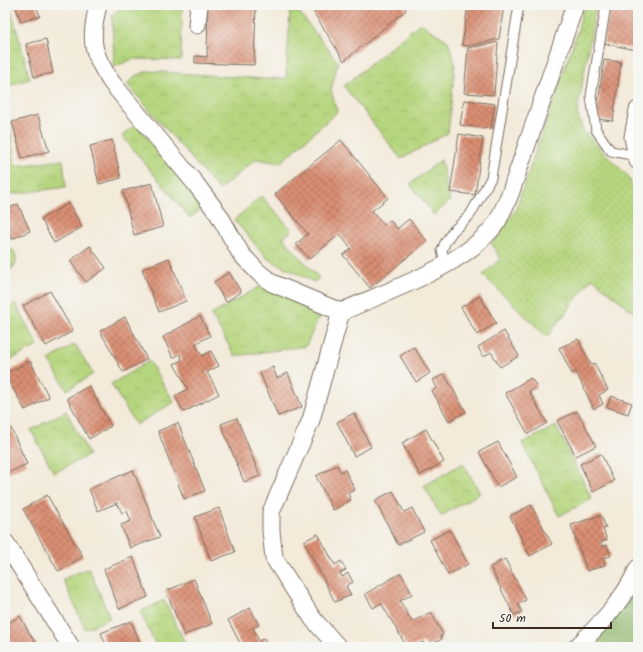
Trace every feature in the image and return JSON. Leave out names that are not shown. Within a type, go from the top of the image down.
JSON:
[{"type":"street","points":[[98,5],[93,28],[94,49],[98,62],[112,83],[212,205],[241,254],[258,272],[272,283],[341,312],[468,252],[497,222],[510,194],[575,5]]},
{"type":"street","points":[[197,25],[199,5]]},
{"type":"street","points":[[638,110],[633,137],[638,159]]},
{"type":"street","points":[[338,647],[313,619],[274,558],[271,531],[271,512],[312,420],[341,312]]},
{"type":"street","points":[[5,542],[71,647]]},
{"type":"street","points":[[577,647],[597,627],[630,586],[638,568]]},
{"type":"lane","points":[[445,264],[442,250],[445,243],[452,232],[470,215],[491,178],[518,5]]},
{"type":"lane","points":[[606,5],[591,96],[596,130],[611,151],[638,159]]},
{"type":"green space","points":[[5,5],[10,5],[30,79],[10,85],[5,68]]},
{"type":"green space","points":[[124,5],[182,5],[181,60],[133,59],[114,67],[112,15]]},
{"type":"green space","points":[[583,5],[596,5],[577,113],[583,131],[628,176],[638,199],[638,316],[592,278],[547,337],[483,275],[500,259],[492,244],[515,211],[578,30]]},
{"type":"green space","points":[[290,11],[298,11],[338,62],[331,90],[337,112],[280,163],[256,159],[219,190],[127,84],[135,76],[148,71],[265,79],[286,78]]},
{"type":"green space","points":[[420,23],[448,41],[455,64],[448,133],[401,159],[344,86]]},
{"type":"green space","points":[[136,124],[204,207],[190,218],[122,136]]},
{"type":"green space","points":[[10,128],[15,166],[63,160],[66,187],[5,195],[5,129]]},
{"type":"green space","points":[[441,160],[450,201],[434,215],[410,184]]},
{"type":"green space","points":[[261,196],[292,230],[283,238],[319,278],[314,282],[268,259],[234,220]]},
{"type":"green space","points":[[5,245],[14,251],[16,261],[14,267],[5,273]]},
{"type":"green space","points":[[264,284],[322,310],[306,346],[235,356],[211,315]]},
{"type":"green space","points":[[16,304],[38,346],[8,361],[5,355],[5,309]]},
{"type":"green space","points":[[75,344],[93,374],[67,390],[49,360]]},
{"type":"green space","points":[[149,361],[174,402],[136,425],[111,384]]},
{"type":"green space","points":[[66,411],[89,455],[54,473],[31,430]]},
{"type":"green space","points":[[556,426],[592,499],[559,516],[522,443]]},
{"type":"green space","points":[[463,463],[480,493],[441,516],[424,486]]},
{"type":"green space","points":[[89,568],[110,618],[85,629],[63,579]]},
{"type":"green space","points":[[638,589],[638,647],[589,647]]},
{"type":"green space","points":[[164,600],[186,645],[182,647],[157,647],[140,612]]},
{"type":"building","points":[[15,5],[36,5],[40,16],[21,22]]},
{"type":"building","points":[[208,5],[256,5],[254,65],[195,63],[195,56],[207,57]]},
{"type":"building","points":[[309,5],[404,5],[406,10],[344,61]]},
{"type":"building","points":[[468,5],[504,5],[499,39],[468,46],[462,45]]},
{"type":"building","points":[[610,5],[638,5],[638,38],[636,50],[603,43]]},
{"type":"building","points":[[46,39],[53,73],[34,77],[26,44]]},
{"type":"building","points":[[498,42],[494,95],[464,93],[468,48]]},
{"type":"building","points":[[604,60],[621,62],[613,121],[596,119]]},
{"type":"building","points":[[464,100],[495,104],[491,129],[460,125]]},
{"type":"building","points":[[38,115],[49,151],[22,158],[12,122]]},
{"type":"building","points":[[459,134],[483,138],[475,195],[450,192]]},
{"type":"building","points":[[112,140],[121,178],[99,184],[90,146]]},
{"type":"building","points":[[341,140],[388,198],[372,211],[384,225],[390,220],[397,229],[409,219],[427,241],[370,288],[343,255],[351,249],[340,234],[309,259],[296,244],[308,234],[275,194]]},
{"type":"building","points":[[152,183],[163,227],[134,235],[123,191]]},
{"type":"building","points":[[69,203],[82,227],[54,243],[41,219]]},
{"type":"building","points":[[18,204],[30,231],[12,239],[5,223],[5,210]]},
{"type":"building","points":[[90,246],[106,268],[86,282],[70,261]]},
{"type":"building","points":[[169,258],[186,301],[159,312],[142,269]]},
{"type":"building","points":[[229,272],[241,292],[226,302],[214,282]]},
{"type":"building","points":[[50,291],[73,331],[46,346],[23,306]]},
{"type":"building","points":[[480,296],[496,323],[477,335],[461,307]]},
{"type":"building","points":[[200,316],[210,336],[195,344],[202,356],[211,351],[219,366],[207,372],[219,394],[184,412],[175,396],[188,389],[174,364],[182,360],[180,354],[173,358],[163,337]]},
{"type":"building","points":[[125,317],[147,359],[123,372],[100,331]]},
{"type":"building","points":[[504,331],[519,356],[500,367],[491,352],[483,357],[478,347]]},
{"type":"building","points":[[578,339],[591,365],[594,363],[608,390],[599,395],[603,404],[594,409],[576,372],[572,374],[559,348]]},
{"type":"building","points":[[414,347],[430,373],[416,382],[400,356]]},
{"type":"building","points":[[30,361],[49,397],[25,410],[5,374]]},
{"type":"building","points":[[273,367],[277,378],[288,373],[302,407],[278,416],[260,373]]},
{"type":"building","points":[[444,374],[466,412],[449,421],[432,391],[437,388],[433,380]]},
{"type":"building","points":[[531,378],[537,387],[529,391],[547,423],[528,434],[505,393]]},
{"type":"building","points":[[89,386],[111,426],[89,439],[67,398]]},
{"type":"building","points":[[611,396],[632,403],[628,414],[607,407]]},
{"type":"building","points":[[577,411],[596,446],[576,456],[557,421]]},
{"type":"building","points":[[354,413],[371,447],[354,456],[337,422]]},
{"type":"building","points":[[237,418],[260,476],[244,482],[221,424]]},
{"type":"building","points":[[178,423],[205,491],[184,499],[158,431]]},
{"type":"building","points":[[10,426],[27,464],[5,474],[5,428]]},
{"type":"building","points":[[426,429],[444,462],[420,475],[402,443]]},
{"type":"building","points":[[498,442],[517,477],[498,487],[479,452]]},
{"type":"building","points":[[601,454],[614,481],[593,492],[580,464]]},
{"type":"building","points":[[337,465],[341,472],[345,470],[355,490],[348,493],[351,500],[333,510],[316,476]]},
{"type":"building","points":[[133,470],[160,537],[130,548],[121,525],[131,521],[127,511],[122,513],[117,503],[98,511],[89,489]]},
{"type":"building","points":[[393,491],[404,512],[412,508],[424,532],[398,545],[375,500]]},
{"type":"building","points":[[47,495],[83,557],[58,571],[23,509]]},
{"type":"building","points":[[531,505],[552,544],[530,556],[510,516]]},
{"type":"building","points":[[219,508],[235,552],[211,561],[195,517]]},
{"type":"building","points":[[601,515],[606,528],[603,529],[607,540],[601,542],[602,547],[607,545],[611,556],[603,558],[605,565],[587,571],[571,525]]},
{"type":"building","points":[[450,530],[468,564],[448,575],[430,540]]},
{"type":"building","points":[[318,534],[335,565],[341,561],[346,570],[340,573],[342,577],[348,573],[353,582],[346,586],[351,595],[335,602],[304,541]]},
{"type":"building","points":[[133,557],[148,597],[119,609],[104,569]]},
{"type":"building","points":[[505,559],[526,600],[518,604],[522,612],[514,615],[490,567]]},
{"type":"building","points":[[401,573],[412,594],[400,601],[412,622],[431,612],[443,635],[440,636],[442,639],[427,647],[423,642],[412,647],[407,647],[381,603],[373,608],[365,594]]},
{"type":"building","points":[[194,579],[212,624],[184,635],[166,591]]},
{"type":"building","points":[[250,608],[259,625],[253,628],[259,641],[264,638],[269,647],[242,647],[228,620]]},
{"type":"building","points":[[20,616],[38,647],[6,647],[5,625]]},
{"type":"building","points":[[131,621],[142,647],[107,647],[101,633]]}]
